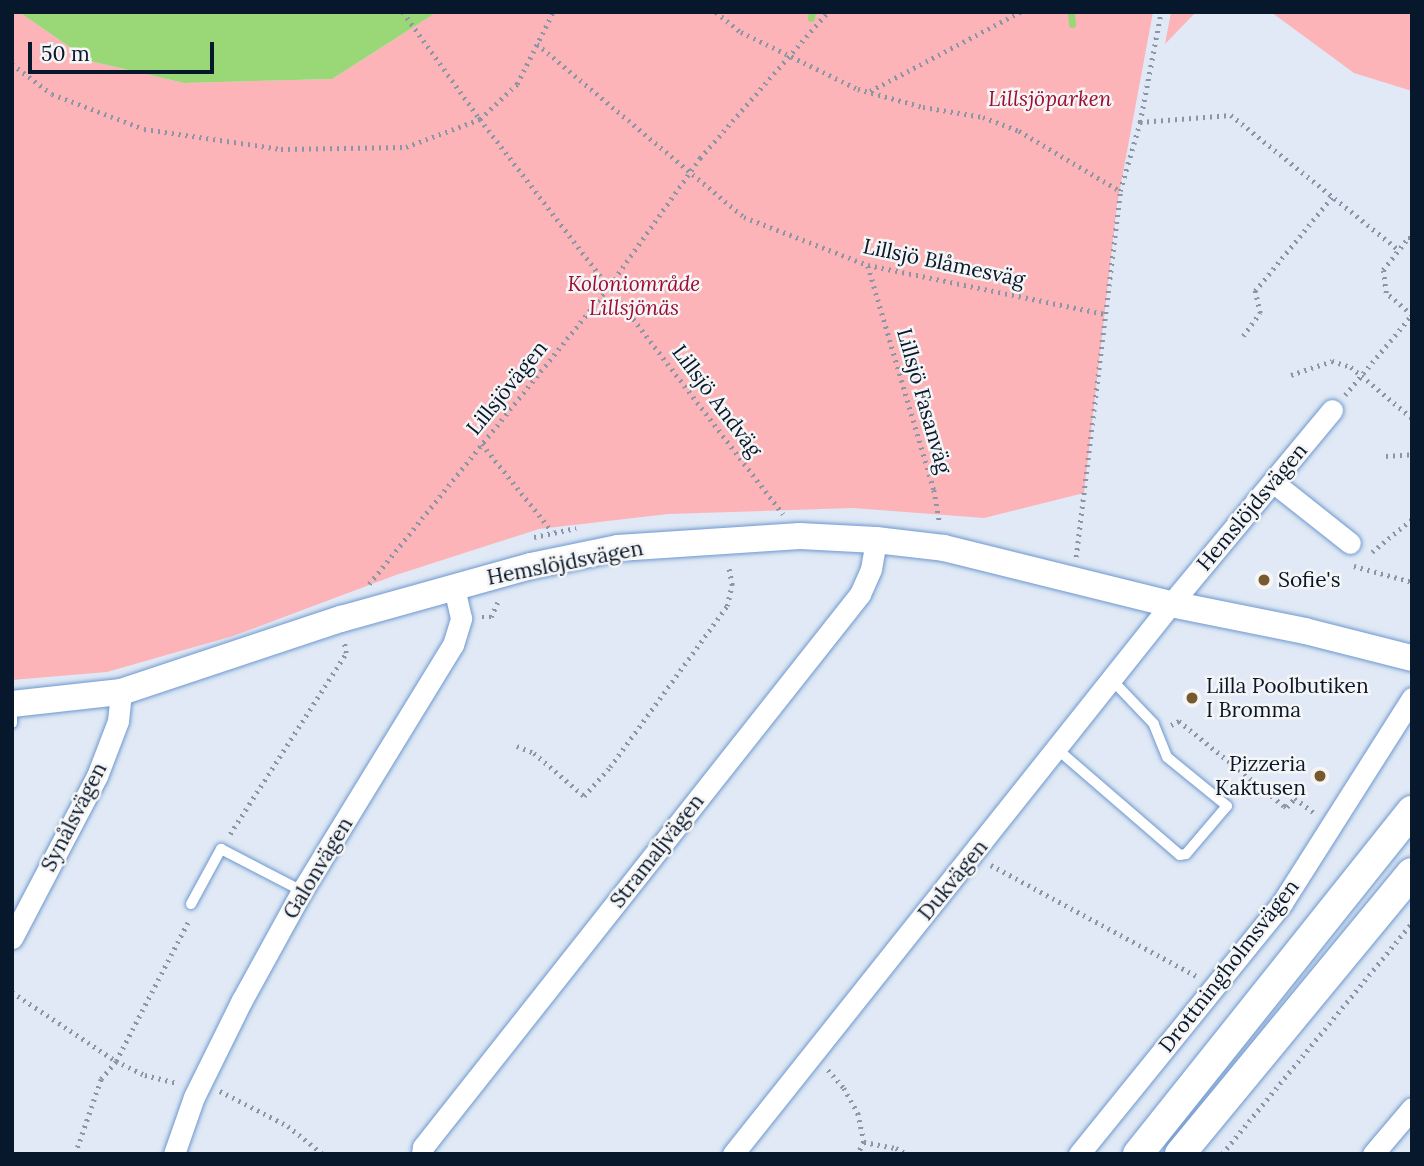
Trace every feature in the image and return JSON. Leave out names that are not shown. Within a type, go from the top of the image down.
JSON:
[{"type":"main road","points":[[1138,1154],[1412,811]]},
{"type":"main road","points":[[1180,1154],[1412,873]]},
{"type":"street","name":"Hemslöjdsvägen","points":[[1171,604],[1332,410]]},
{"type":"street","points":[[1273,482],[1350,544]]},
{"type":"street","name":"Hemslöjdsvägen","points":[[12,704],[121,692],[341,620],[531,566],[618,548],[797,524],[876,540],[1075,568],[1171,604],[1305,631],[1412,658]]},
{"type":"street","name":"Stramaljvägen","points":[[422,1154],[423,1147],[860,594],[871,569],[876,540]]},
{"type":"street","points":[[454,587],[461,618]]},
{"type":"street","name":"Dukvägen","points":[[733,1154],[974,855],[1171,604]]},
{"type":"street","name":"Galonvägen","points":[[174,1154],[200,1085],[242,1000],[302,891],[453,645],[461,618]]},
{"type":"street","name":"Synålsvägen","points":[[14,929],[97,776],[118,721],[121,692]]},
{"type":"street","name":"Drottningholmsvägen","points":[[1079,1154],[1282,903],[1412,698]]},
{"type":"street","points":[[1373,1154],[1412,1108]]},
{"type":"lane","points":[[1057,749],[1180,855],[1186,854],[1227,806],[1167,757],[1154,724],[1112,680]]},
{"type":"lane","points":[[12,704],[12,723]]},
{"type":"lane","points":[[191,904],[221,849],[302,891]]},
{"type":"path","name":"Lillsjö Andväg","points":[[404,12],[480,119],[610,285],[782,513],[797,524]]},
{"type":"path","points":[[12,64],[52,94],[144,129],[281,149],[406,147],[480,119],[517,84],[553,12]]},
{"type":"path","points":[[716,12],[741,32],[869,92],[923,107],[983,117],[1019,131],[1120,191]]},
{"type":"path","name":"Lillsjövägen","points":[[341,620],[610,285],[700,158],[828,12]]},
{"type":"path","points":[[869,92],[1020,12]]},
{"type":"path","points":[[1075,568],[1120,191],[1140,122],[1161,12]]},
{"type":"path","name":"Lillsjö Blåmesväg","points":[[537,44],[744,217],[868,265],[1105,314]]},
{"type":"path","points":[[1140,122],[1231,115],[1399,250]]},
{"type":"path","points":[[1243,336],[1260,313],[1255,291],[1332,197]]},
{"type":"path","points":[[1332,410],[1412,315],[1386,293],[1383,270],[1412,238]]},
{"type":"path","name":"Lillsjö Fasanväg","points":[[868,265],[934,490],[940,525]]},
{"type":"path","points":[[1291,375],[1332,360],[1350,367],[1412,418]]},
{"type":"path","points":[[482,444],[552,531]]},
{"type":"path","points":[[1386,456],[1412,454]]},
{"type":"path","points":[[770,513],[782,513],[797,524]]},
{"type":"path","points":[[1412,519],[1354,566],[1412,582]]},
{"type":"path","points":[[926,523],[952,527]]},
{"type":"path","points":[[528,539],[552,531],[587,527]]},
{"type":"path","points":[[1064,552],[1075,568]]},
{"type":"path","points":[[517,746],[534,753],[584,796],[610,767],[727,606],[732,585],[726,555]]},
{"type":"path","points":[[461,618],[491,617],[501,595]]},
{"type":"path","points":[[221,849],[346,653],[341,620]]},
{"type":"path","points":[[1154,724],[1166,727],[1179,721],[1284,806],[1287,807],[1295,798],[1331,826]]},
{"type":"path","points":[[974,855],[1215,986]]},
{"type":"path","points":[[75,1154],[100,1079],[116,1061],[189,920],[191,904]]},
{"type":"path","points":[[1222,1154],[1412,923]]},
{"type":"path","points":[[12,992],[116,1061],[145,1075],[220,1091],[288,1126],[323,1154]]},
{"type":"path","points":[[813,1054],[844,1088],[858,1113],[863,1142],[858,1154]]},
{"type":"path","points":[[863,1142],[897,1148],[907,1154]]},
{"type":"green space","points":[[12,12],[19,12],[90,61],[184,83],[332,79],[437,12],[1153,12],[1117,205],[1084,493],[984,518],[853,508],[668,514],[539,529],[396,575],[233,636],[107,672],[12,680]]},
{"type":"green space","points":[[1171,12],[1196,12],[1165,44]]},
{"type":"green space","points":[[1271,12],[1412,12],[1412,91],[1354,73]]},
{"type":"shaded area","points":[[19,12],[437,12],[332,79],[184,83],[90,61]]},
{"type":"waterway","points":[[811,18],[812,12]]},
{"type":"waterway","points":[[1071,12],[1072,24]]},
{"type":"place","name":"Sofie's","points":[[1264,580]]},
{"type":"place","name":"Lilla Poolbutiken I Bromma","points":[[1192,698]]},
{"type":"place","name":"Pizzeria Kaktusen","points":[[1320,776]]},
{"type":"park label","name":"Lillsjöparken","points":[[1050,99]]},
{"type":"park label","name":"Koloniområde Lillsjönäs","points":[[634,296]]}]
